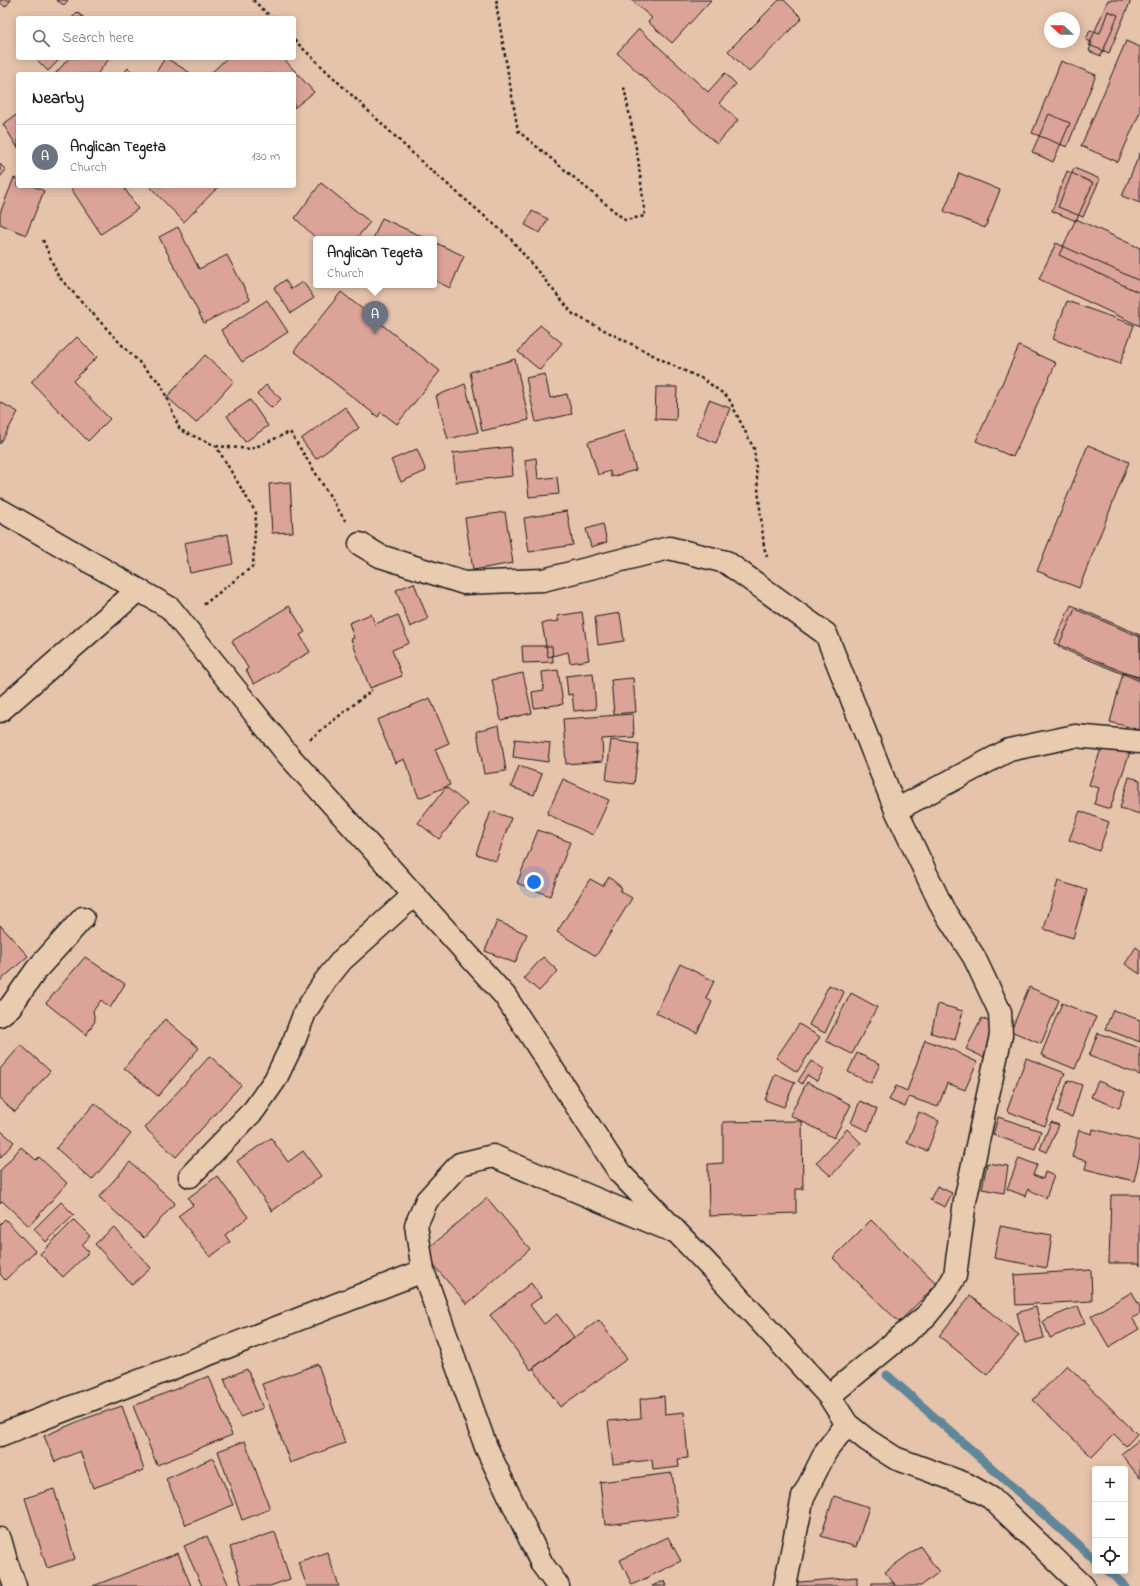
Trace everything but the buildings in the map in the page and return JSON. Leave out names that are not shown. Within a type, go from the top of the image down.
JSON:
[{"type":"street","points":[[0,510],[170,608],[289,756],[505,996],[620,1173],[678,1233],[829,1396],[847,1424],[867,1440],[895,1458],[966,1484],[991,1498],[1083,1586]]},
{"type":"street","points":[[360,544],[380,556],[464,583],[543,580],[669,548],[726,562],[826,634],[896,810],[943,909],[974,957],[1000,1012],[1001,1035],[965,1201],[955,1276],[944,1294],[926,1316],[829,1396]]},
{"type":"street","points":[[0,711],[138,590]]},
{"type":"street","points":[[896,810],[1009,750],[1075,736],[1140,742]]},
{"type":"street","points":[[190,1176],[254,1110],[267,1092],[275,1080],[294,1041],[305,1012],[325,981],[342,960],[414,895]]},
{"type":"street","points":[[0,1015],[10,1007],[36,969],[83,918]]},
{"type":"street","points":[[558,1586],[542,1564],[486,1447],[423,1272],[416,1225],[427,1200],[460,1164],[493,1156],[678,1233]]},
{"type":"street","points":[[0,1435],[423,1272]]},
{"type":"street","points":[[785,1586],[803,1497],[826,1451],[847,1424]]},
{"type":"street","points":[[0,1539],[3,1562],[16,1586]]},
{"type":"path","points":[[253,0],[270,16]]},
{"type":"path","points":[[497,0],[496,3],[518,131],[625,220],[645,216],[638,158],[624,87]]},
{"type":"path","points":[[296,42],[424,164],[510,238],[573,314],[678,368],[703,379],[728,397],[754,449],[764,547],[768,560]]},
{"type":"path","points":[[43,240],[58,276],[160,384],[180,430],[216,446],[251,449],[290,432],[360,544]]},
{"type":"path","points":[[181,622],[253,566],[256,513],[216,446]]},
{"type":"path","points":[[289,756],[372,690]]},
{"type":"waterway","points":[[887,1375],[1092,1557]]},
{"type":"waterway","points":[[1111,1574],[1125,1586]]},
{"type":"place","name":"Anglican Tegeta","points":[[375,334]]}]
